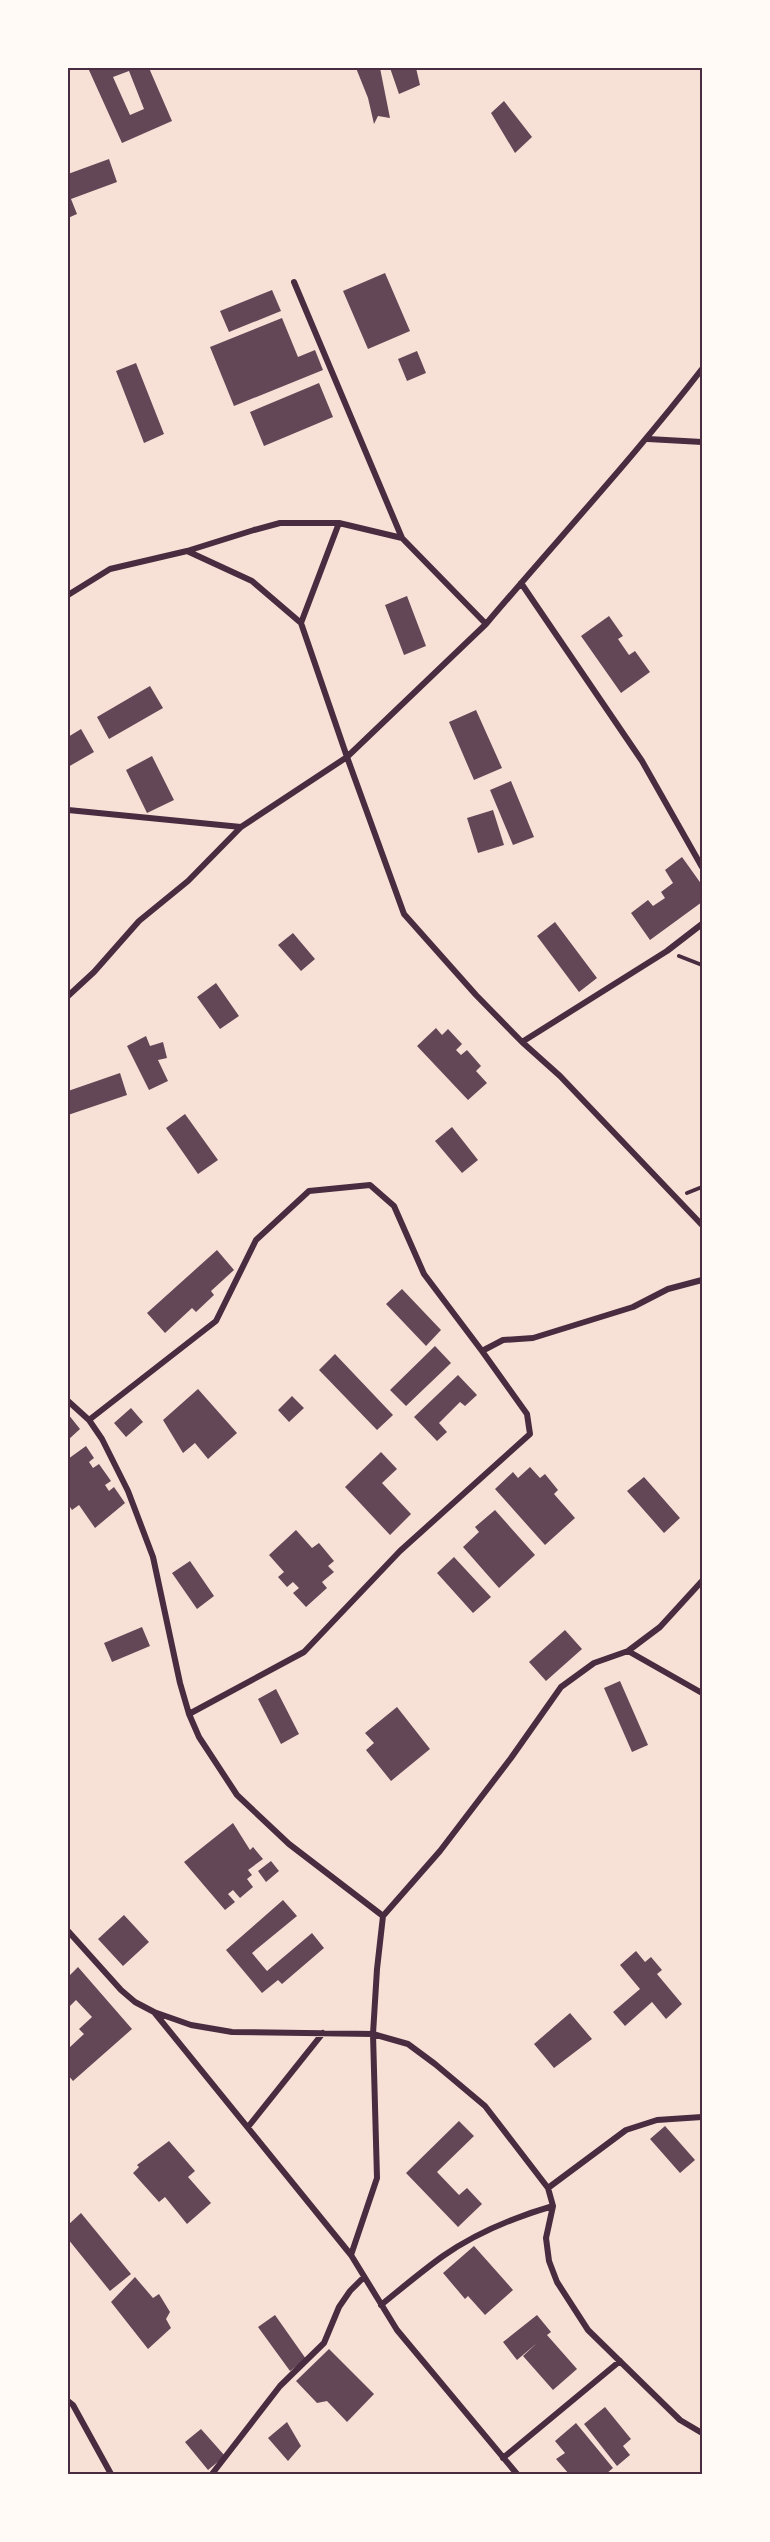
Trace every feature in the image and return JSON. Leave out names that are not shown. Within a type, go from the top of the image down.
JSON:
[{"type":"street","points":[[294,282],[402,538],[486,624]]},
{"type":"street","points":[[68,996],[94,972],[139,921],[188,881],[241,827],[347,757],[486,624],[648,439],[702,369]]},
{"type":"street","points":[[648,439],[702,442]]},
{"type":"street","points":[[68,595],[110,569],[188,551],[280,523],[339,523],[402,538]]},
{"type":"street","points":[[302,623],[339,523]]},
{"type":"street","points":[[188,551],[252,580],[302,623],[347,757],[404,914],[522,1042],[560,1076],[702,1225]]},
{"type":"street","points":[[521,583],[642,761],[702,867]]},
{"type":"street","points":[[68,810],[241,827]]},
{"type":"street","points":[[522,1042],[667,951],[702,924]]},
{"type":"street","points":[[89,1419],[216,1321],[256,1240],[309,1191],[370,1185],[394,1206],[424,1274],[527,1414],[530,1434],[400,1551],[304,1652],[189,1714]]},
{"type":"street","points":[[482,1351],[503,1340],[533,1338],[633,1307],[668,1289],[702,1280]]},
{"type":"street","points":[[68,1401],[89,1419],[102,1439],[128,1491],[153,1557],[189,1714],[199,1737],[237,1795],[289,1844],[383,1916]]},
{"type":"street","points":[[351,2255],[377,2178],[373,2034],[383,1916],[440,1851],[561,1688],[594,1663],[628,1651],[660,1627],[702,1581]]},
{"type":"street","points":[[628,1651],[702,1693]]},
{"type":"street","points":[[68,1931],[121,1990],[135,2002],[154,2012],[191,2025],[232,2032],[373,2034],[408,2044],[485,2106],[548,2188],[553,2206],[546,2238],[549,2261],[557,2282],[588,2330],[680,2420],[702,2433]]},
{"type":"street","points":[[154,2012],[351,2255],[397,2331],[517,2475]]},
{"type":"street","points":[[248,2127],[323,2033]]},
{"type":"street","points":[[548,2188],[626,2130],[657,2120],[702,2117]]},
{"type":"street","points":[[381,2305],[445,2255],[463,2244],[525,2214],[553,2206]]},
{"type":"street","points":[[212,2475],[280,2386],[324,2343],[339,2307],[364,2277]]},
{"type":"street","points":[[503,2458],[620,2361]]},
{"type":"street","points":[[68,2401],[73,2404],[111,2475]]},
{"type":"path","points":[[667,951],[702,965]]},
{"type":"building","points":[[88,68],[149,68],[172,121],[122,143]],"holes":[[[129,71],[144,109],[130,115],[113,77]]]},
{"type":"building","points":[[356,68],[380,68],[390,118],[378,116],[374,124],[368,98]]},
{"type":"building","points":[[390,68],[416,68],[420,85],[399,94]]},
{"type":"building","points":[[504,101],[532,137],[515,153],[491,113]]},
{"type":"building","points":[[109,159],[117,182],[71,199],[77,214],[68,218],[68,174]]},
{"type":"building","points":[[385,273],[410,331],[368,349],[343,291]]},
{"type":"building","points":[[272,290],[281,311],[229,332],[220,311]]},
{"type":"building","points":[[282,318],[298,357],[315,350],[323,370],[234,406],[210,347]]},
{"type":"building","points":[[417,351],[426,373],[407,381],[398,359]]},
{"type":"building","points":[[136,363],[164,434],[144,443],[116,371]]},
{"type":"building","points":[[319,383],[333,417],[264,446],[250,412]]},
{"type":"building","points":[[407,596],[426,646],[404,655],[385,605]]},
{"type":"building","points":[[609,616],[623,636],[618,639],[629,655],[635,651],[650,672],[621,693],[581,636]]},
{"type":"building","points":[[150,686],[163,708],[109,739],[97,717]]},
{"type":"building","points":[[476,710],[502,768],[474,780],[449,722]]},
{"type":"building","points":[[81,729],[94,752],[68,767],[68,737]]},
{"type":"building","points":[[152,756],[174,800],[147,813],[126,770]]},
{"type":"building","points":[[511,781],[534,837],[513,845],[490,790]]},
{"type":"building","points":[[493,810],[504,845],[478,853],[467,818]]},
{"type":"building","points":[[682,857],[702,885],[702,902],[650,940],[631,913],[648,900],[653,906],[665,898],[661,892],[673,883],[665,870]]},
{"type":"building","points":[[555,922],[597,978],[579,992],[537,936]]},
{"type":"building","points":[[293,933],[315,959],[301,971],[278,945]]},
{"type":"building","points":[[216,983],[239,1016],[220,1029],[197,997]]},
{"type":"building","points":[[436,1028],[442,1035],[448,1029],[462,1044],[456,1050],[461,1055],[467,1050],[481,1066],[476,1071],[487,1083],[468,1100],[417,1046]]},
{"type":"building","points":[[146,1036],[150,1046],[163,1042],[167,1058],[158,1060],[168,1081],[149,1090],[127,1046]]},
{"type":"building","points":[[120,1073],[127,1095],[68,1115],[68,1091]]},
{"type":"building","points":[[185,1114],[218,1160],[198,1174],[166,1128]]},
{"type":"building","points":[[452,1127],[478,1160],[462,1173],[435,1141]]},
{"type":"building","points":[[217,1250],[234,1270],[211,1291],[214,1295],[196,1312],[192,1308],[165,1333],[147,1313]]},
{"type":"building","points":[[402,1289],[441,1330],[426,1346],[386,1304]]},
{"type":"building","points":[[435,1346],[451,1363],[406,1406],[390,1390]]},
{"type":"building","points":[[335,1354],[393,1415],[377,1430],[319,1370]]},
{"type":"building","points":[[458,1375],[477,1395],[465,1406],[460,1402],[439,1423],[447,1432],[437,1441],[414,1417]]},
{"type":"building","points":[[198,1389],[237,1433],[208,1459],[195,1443],[183,1453],[163,1420]]},
{"type":"building","points":[[292,1396],[304,1408],[289,1422],[278,1410]]},
{"type":"building","points":[[131,1408],[143,1422],[126,1437],[114,1423]]},
{"type":"building","points":[[68,1414],[80,1429],[68,1440]]},
{"type":"building","points":[[86,1446],[94,1458],[89,1462],[93,1468],[99,1464],[111,1481],[105,1485],[109,1491],[114,1487],[125,1503],[95,1528],[79,1505],[72,1510],[68,1504],[68,1459]]},
{"type":"building","points":[[381,1452],[397,1469],[382,1483],[411,1514],[390,1535],[345,1487]]},
{"type":"building","points":[[530,1467],[540,1478],[545,1474],[558,1490],[554,1494],[575,1518],[545,1545],[495,1489],[513,1472],[518,1478]]},
{"type":"building","points":[[644,1477],[680,1518],[664,1533],[627,1491]]},
{"type":"building","points":[[495,1510],[535,1555],[499,1588],[463,1547],[479,1532],[475,1527]]},
{"type":"building","points":[[296,1530],[312,1548],[319,1543],[334,1561],[328,1566],[334,1572],[322,1582],[327,1588],[306,1607],[293,1593],[299,1588],[293,1582],[287,1587],[278,1577],[284,1572],[269,1555]]},
{"type":"building","points":[[454,1557],[491,1597],[473,1613],[437,1573]]},
{"type":"building","points":[[190,1561],[214,1596],[197,1609],[172,1573]]},
{"type":"building","points":[[142,1627],[150,1646],[112,1662],[104,1643]]},
{"type":"building","points":[[565,1630],[582,1649],[546,1681],[529,1662]]},
{"type":"building","points":[[620,1681],[648,1745],[632,1752],[604,1688]]},
{"type":"building","points":[[276,1689],[299,1734],[281,1744],[258,1699]]},
{"type":"building","points":[[397,1707],[430,1749],[391,1781],[366,1750],[374,1743],[365,1733]]},
{"type":"building","points":[[233,1823],[250,1850],[253,1847],[263,1859],[248,1870],[252,1875],[247,1879],[253,1887],[240,1898],[233,1890],[228,1894],[235,1902],[225,1910],[184,1862]]},
{"type":"building","points":[[271,1861],[279,1871],[266,1882],[258,1871]]},
{"type":"building","points":[[283,1900],[297,1916],[252,1953],[267,1971],[312,1933],[324,1948],[282,1984],[278,1980],[262,1993],[226,1950]]},
{"type":"building","points":[[124,1915],[149,1942],[123,1966],[98,1939]]},
{"type":"building","points":[[636,1951],[645,1962],[651,1957],[662,1970],[657,1974],[682,2004],[666,2019],[652,2002],[625,2026],[613,2012],[640,1989],[620,1965]]},
{"type":"building","points":[[78,1967],[132,2029],[73,2081],[68,2075],[68,2044],[70,2047],[84,2034],[79,2029],[92,2017],[76,2000],[68,2008],[68,1977]]},
{"type":"building","points":[[570,2013],[592,2039],[554,2068],[534,2044]]},
{"type":"building","points":[[459,2121],[474,2136],[437,2172],[459,2195],[467,2188],[482,2204],[458,2227],[406,2173]]},
{"type":"building","points":[[665,2126],[695,2160],[680,2173],[650,2139]]},
{"type":"building","points":[[169,2141],[195,2171],[188,2177],[211,2203],[187,2224],[165,2197],[159,2202],[133,2173],[139,2167],[137,2165]]},
{"type":"building","points":[[81,2213],[131,2274],[110,2291],[68,2239],[68,2225]]},
{"type":"building","points":[[474,2246],[513,2290],[485,2315],[468,2296],[465,2299],[443,2273]]},
{"type":"building","points":[[135,2277],[153,2298],[159,2294],[170,2312],[166,2319],[171,2328],[148,2349],[111,2302]]},
{"type":"building","points":[[275,2315],[306,2359],[290,2371],[258,2327]]},
{"type":"building","points":[[537,2315],[551,2332],[547,2335],[577,2369],[553,2390],[523,2356],[537,2343],[517,2360],[503,2342]]},
{"type":"building","points":[[329,2349],[374,2394],[347,2422],[327,2401],[317,2403],[296,2381]]},
{"type":"building","points":[[605,2407],[631,2439],[623,2446],[630,2455],[617,2466],[584,2424]]},
{"type":"building","points":[[287,2422],[301,2446],[288,2461],[268,2438]]},
{"type":"building","points":[[576,2423],[613,2468],[606,2474],[569,2474],[556,2459],[565,2453],[555,2441]]},
{"type":"building","points":[[201,2429],[225,2456],[208,2470],[185,2442]]}]
